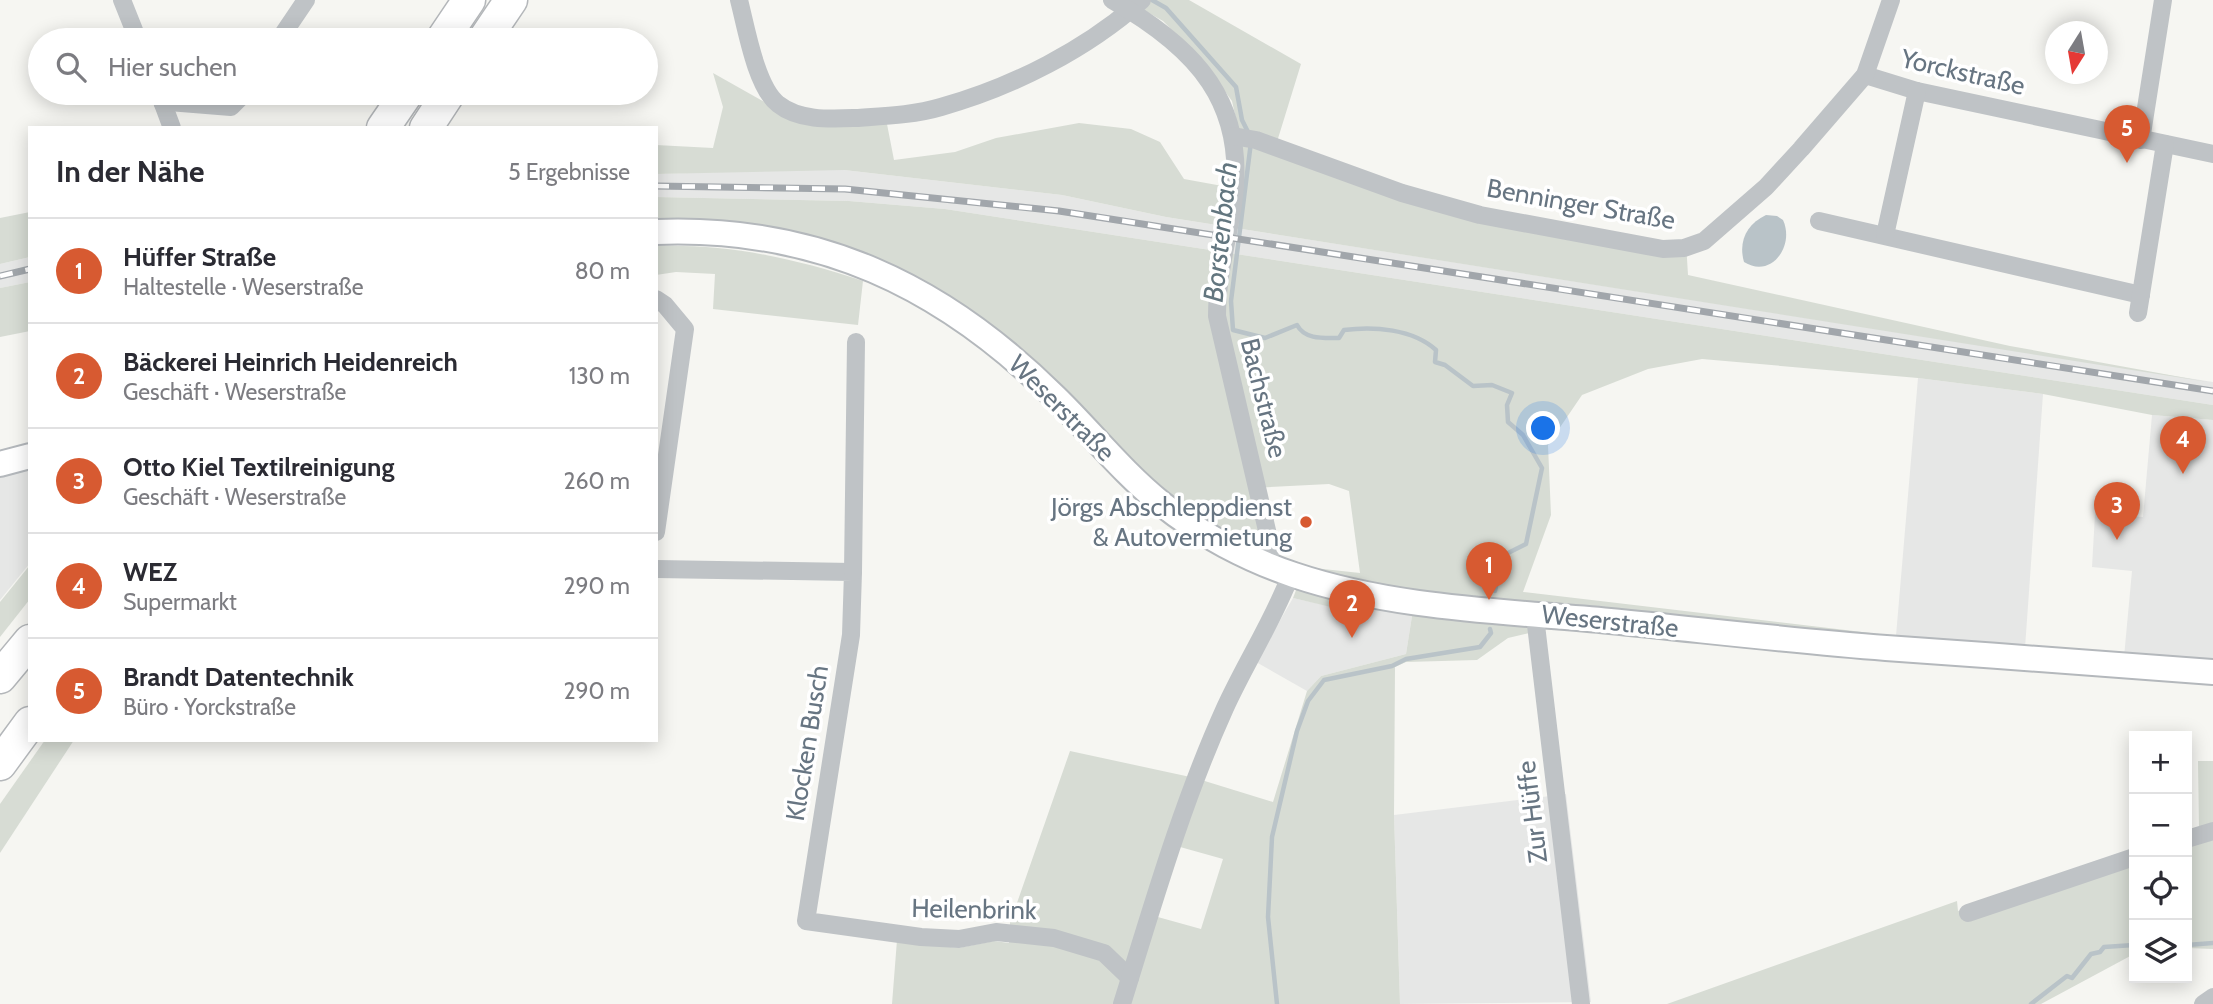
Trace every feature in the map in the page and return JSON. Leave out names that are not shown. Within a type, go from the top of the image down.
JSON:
[{"type":"highway","points":[[450,28],[469,0]]},
{"type":"highway","points":[[492,28],[511,0]]},
{"type":"highway","points":[[384,126],[399,105]]},
{"type":"highway","points":[[427,126],[441,105]]},
{"type":"highway","points":[[0,677],[28,643]]},
{"type":"highway","points":[[0,764],[28,726]]},
{"type":"street","points":[[122,0],[133,28]]},
{"type":"street","points":[[287,28],[306,0]]},
{"type":"street","points":[[739,0],[757,70],[778,104],[809,118],[893,115],[940,107],[1060,59],[1138,4]]},
{"type":"street","name":"Bachstraße","points":[[1112,0],[1138,4],[1194,62],[1245,138],[1217,293],[1217,316],[1269,538],[1281,570]]},
{"type":"street","name":"Benninger Straße","points":[[1245,138],[1402,193],[1480,215],[1663,249],[1684,248],[1704,241],[1749,203],[1865,75],[1891,0]]},
{"type":"street","points":[[2141,140],[2163,0]]},
{"type":"street","name":"Yorckstraße","points":[[1865,75],[1917,91],[2213,154]]},
{"type":"street","points":[[1885,234],[1917,91]]},
{"type":"street","points":[[163,105],[171,126]]},
{"type":"street","points":[[206,105],[233,105]]},
{"type":"street","points":[[1819,220],[1885,234],[2140,304],[2165,144]]},
{"type":"street","name":"Weserstraße","points":[[658,232],[775,239],[871,267],[956,313],[1016,359],[1162,505],[1206,534],[1281,570],[1350,591],[1538,614],[1881,648],[2213,672]]},
{"type":"street","points":[[658,300],[685,329],[658,518]]},
{"type":"street","name":"Klocken Busch","points":[[806,921],[851,635],[856,342]]},
{"type":"street","points":[[0,464],[28,457]]},
{"type":"street","points":[[658,569],[853,572]]},
{"type":"street","points":[[1122,1004],[1170,847],[1226,705],[1279,605],[1281,570]]},
{"type":"street","name":"Zur Hüffe","points":[[1538,614],[1536,625],[1581,1004]]},
{"type":"street","points":[[2192,837],[2213,831]]},
{"type":"street","points":[[1968,913],[2129,859]]},
{"type":"street","name":"Heilenbrink","points":[[806,921],[921,937],[960,939],[996,933],[1054,938],[1104,953],[1130,978]]},
{"type":"street","points":[[2203,1004],[2213,997]]},
{"type":"shaded area","points":[[1126,0],[1189,0],[1301,64],[1276,145],[1437,199],[1625,238],[1686,242],[1688,275],[2010,346],[2208,382],[1166,217],[1062,195],[844,170],[658,174],[658,145],[713,148],[723,107],[713,73],[768,104],[886,119],[894,160],[955,152],[996,138],[1079,123],[1131,129],[1160,142],[1184,179],[1239,189],[1242,146],[1232,101],[1200,58],[1163,21]]},
{"type":"shaded area","points":[[844,170],[1062,195],[1166,217],[2213,382],[2213,405],[945,209],[849,201],[658,197],[658,174]]},
{"type":"shaded area","points":[[658,197],[849,201],[945,209],[2213,405],[2213,420],[2152,415],[2043,394],[1918,378],[1702,359],[1648,369],[1582,395],[1548,445],[1551,515],[1523,592],[1896,636],[1909,655],[1547,629],[1508,638],[1477,660],[1406,662],[1395,667],[1394,815],[1400,1004],[892,1004],[897,940],[958,948],[994,941],[1009,943],[1010,923],[1070,751],[1195,778],[1273,802],[1307,691],[1321,676],[1406,654],[1412,616],[1361,607],[1360,614],[1293,598],[1305,567],[1360,573],[1349,491],[1329,484],[1252,488],[1262,528],[1262,536],[1256,548],[1207,532],[953,315],[869,255],[773,229],[727,223],[658,220]],"holes":[[[1173,845],[1223,859],[1201,929],[1147,914]]]},
{"type":"shaded area","points":[[28,212],[28,257],[0,264],[0,218]]},
{"type":"shaded area","points":[[1766,215],[1777,216],[1783,220],[1786,240],[1778,257],[1771,263],[1754,266],[1744,262],[1743,240],[1749,228]]},
{"type":"shaded area","points":[[658,246],[736,250],[812,266],[863,281],[858,325],[713,309],[715,274],[676,272],[658,275]]},
{"type":"shaded area","points":[[28,257],[28,282],[0,288],[0,264]]},
{"type":"shaded area","points":[[28,282],[28,331],[0,337],[0,288]]},
{"type":"shaded area","points":[[1918,378],[2043,394],[2024,662],[1909,655],[1896,636]]},
{"type":"shaded area","points":[[2152,415],[2213,420],[2213,664],[2124,657],[2132,571],[2092,567],[2095,514],[2143,517]]},
{"type":"shaded area","points":[[28,466],[28,565],[0,600],[0,475]]},
{"type":"shaded area","points":[[28,567],[28,602],[0,637],[0,602]]},
{"type":"shaded area","points":[[1293,598],[1359,613],[1361,607],[1412,616],[1406,654],[1321,676],[1307,691],[1256,662]]},
{"type":"shaded area","points":[[44,742],[73,742],[0,853],[0,804]]},
{"type":"shaded area","points":[[2198,761],[2213,761],[2213,949],[2192,948],[2192,833],[2199,830]]},
{"type":"shaded area","points":[[1566,794],[1591,1002],[1400,1004],[1394,815]]},
{"type":"shaded area","points":[[2129,854],[2129,957],[2041,1004],[1667,1004],[1957,901],[1958,911]]},
{"type":"waterway","name":"Borstenbach","points":[[1152,0],[1166,8],[1236,87],[1242,120],[1249,134]]},
{"type":"waterway","name":"Borstenbach","points":[[1251,142],[1231,301],[1233,330],[1265,338],[1297,325],[1310,336],[1321,338],[1339,338],[1344,330],[1368,328],[1405,333],[1436,350],[1435,362],[1445,365],[1473,386],[1492,385],[1512,393],[1507,405],[1508,422],[1523,435],[1542,468],[1526,544],[1494,560],[1500,568],[1495,591]]},
{"type":"waterway","name":"Borstenbach","points":[[1277,1004],[1268,917],[1272,837],[1297,731],[1308,701],[1324,680],[1392,666],[1406,659],[1480,647],[1491,633],[1490,629]]},
{"type":"waterway","points":[[2192,945],[2213,943]]},
{"type":"waterway","points":[[2031,1004],[2067,976],[2072,978],[2091,954],[2100,952],[2104,947],[2129,945]]},
{"type":"railway","points":[[658,186],[845,189],[1059,211],[2213,391]]},
{"type":"railway","points":[[0,276],[28,269]]},
{"type":"place","name":"Brandt Datentechnik","points":[[2127,163]]},
{"type":"place","name":"WEZ","points":[[2183,474]]},
{"type":"place","name":"Jörgs Abschleppdienst & Autovermietung","points":[[1306,522]]},
{"type":"place","name":"Otto Kiel Textilreinigung","points":[[2117,540]]},
{"type":"place","name":"Hüffer Straße","points":[[1489,600]]},
{"type":"place","name":"Bäckerei Heinrich Heidenreich","points":[[1352,638]]}]
